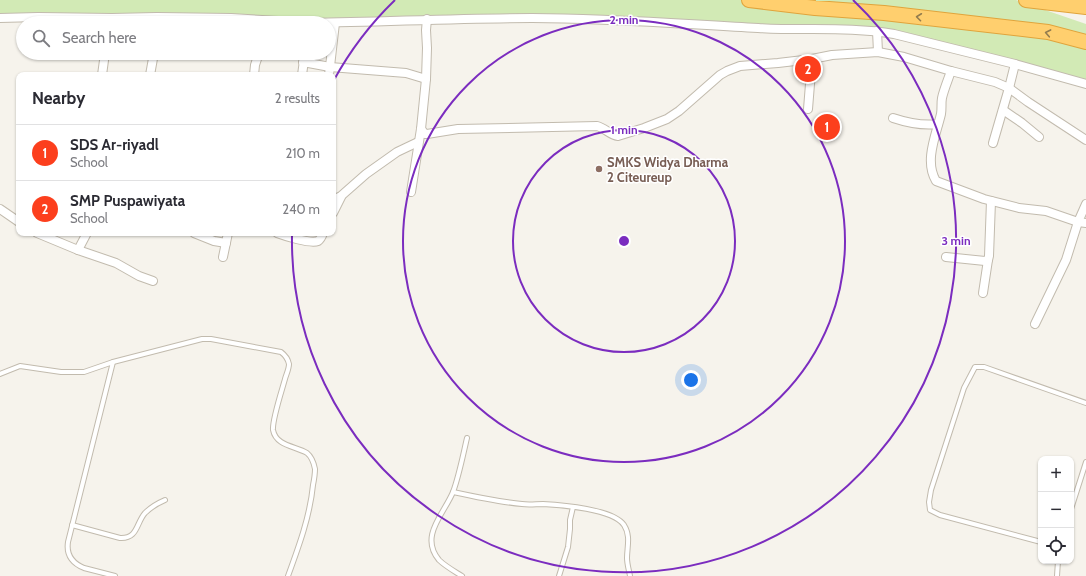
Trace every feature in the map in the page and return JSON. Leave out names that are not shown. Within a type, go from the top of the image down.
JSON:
[{"type":"highway","points":[[749,0],[815,8],[884,13],[1048,32],[1086,42]]},
{"type":"highway","points":[[1026,0],[1086,7]]},
{"type":"street","points":[[0,18],[16,17]]},
{"type":"street","points":[[336,23],[427,19],[532,18],[610,20],[778,29],[877,31],[1015,64],[1086,84]]},
{"type":"street","points":[[411,192],[421,130],[426,79],[427,19]]},
{"type":"street","points":[[877,31],[878,52]]},
{"type":"street","points":[[421,130],[424,134],[427,134],[458,129],[597,126],[602,127],[614,136],[618,136],[667,119],[689,103],[720,75],[740,66],[812,59],[832,55],[878,52],[904,57],[995,82],[1009,88],[1086,140]]},
{"type":"street","points":[[808,109],[812,59]]},
{"type":"street","points":[[103,72],[105,60]]},
{"type":"street","points":[[151,72],[153,60]]},
{"type":"street","points":[[254,72],[257,60]]},
{"type":"street","points":[[330,71],[331,60]]},
{"type":"street","points":[[302,72],[303,62],[330,71],[406,73],[426,79]]},
{"type":"street","points":[[993,143],[1015,64]]},
{"type":"street","points":[[951,71],[942,98],[941,113],[931,157],[933,176],[936,181],[991,201],[1019,208],[1046,211],[1082,222]]},
{"type":"street","points":[[1003,110],[1039,137]]},
{"type":"street","points":[[893,118],[909,123],[928,126],[938,124]]},
{"type":"street","points":[[336,199],[342,196],[366,174],[397,152],[418,142]]},
{"type":"street","points":[[336,207],[342,196]]},
{"type":"street","points":[[983,294],[988,260],[990,256],[991,201]]},
{"type":"street","points":[[1034,324],[1066,260],[1082,222],[1086,204]]},
{"type":"street","points":[[0,209],[16,220]]},
{"type":"street","points":[[44,236],[78,250],[116,263],[138,276],[153,281]]},
{"type":"street","points":[[78,250],[85,236]]},
{"type":"street","points":[[202,236],[214,241],[226,243]]},
{"type":"street","points":[[223,257],[227,236]]},
{"type":"street","points":[[286,236],[295,239],[316,241],[321,239],[322,236]]},
{"type":"street","points":[[946,257],[984,261],[988,260]]},
{"type":"lane","points":[[0,374],[20,366],[60,372],[84,372],[113,362],[194,341],[211,339],[281,352],[284,354],[288,360],[288,368],[276,411],[273,427],[274,431],[276,437],[281,442],[310,456],[315,470],[312,498],[303,534],[288,576]]},
{"type":"lane","points":[[113,362],[67,546],[68,553],[72,560],[84,568],[115,576]]},
{"type":"lane","points":[[1038,541],[940,515],[930,510],[929,502],[933,483],[964,388],[975,367],[984,367],[1086,403]]},
{"type":"lane","points":[[462,576],[438,559],[434,551],[431,536],[438,519],[453,492],[467,438]]},
{"type":"lane","points":[[1074,500],[1086,462]]},
{"type":"lane","points":[[453,492],[523,504],[544,504],[603,512],[619,520],[627,531],[629,538],[627,560],[630,576]]},
{"type":"lane","points":[[72,525],[120,538],[127,538],[134,533],[148,510],[165,500]]},
{"type":"lane","points":[[559,576],[568,547],[570,520],[573,507]]},
{"type":"lane","points":[[1057,576],[1058,564]]},
{"type":"green space","points":[[0,0],[1016,0],[1086,24],[1086,84],[894,34],[538,18],[336,23],[336,16],[16,16],[16,18],[0,18]]},
{"type":"place","name":"SMP Puspawiyata","points":[[808,69]]},
{"type":"place","name":"SDS Ar-riyadl","points":[[827,127]]},
{"type":"place","name":"SMKS Widya Dharma 2 Citeureup","points":[[599,169]]}]
